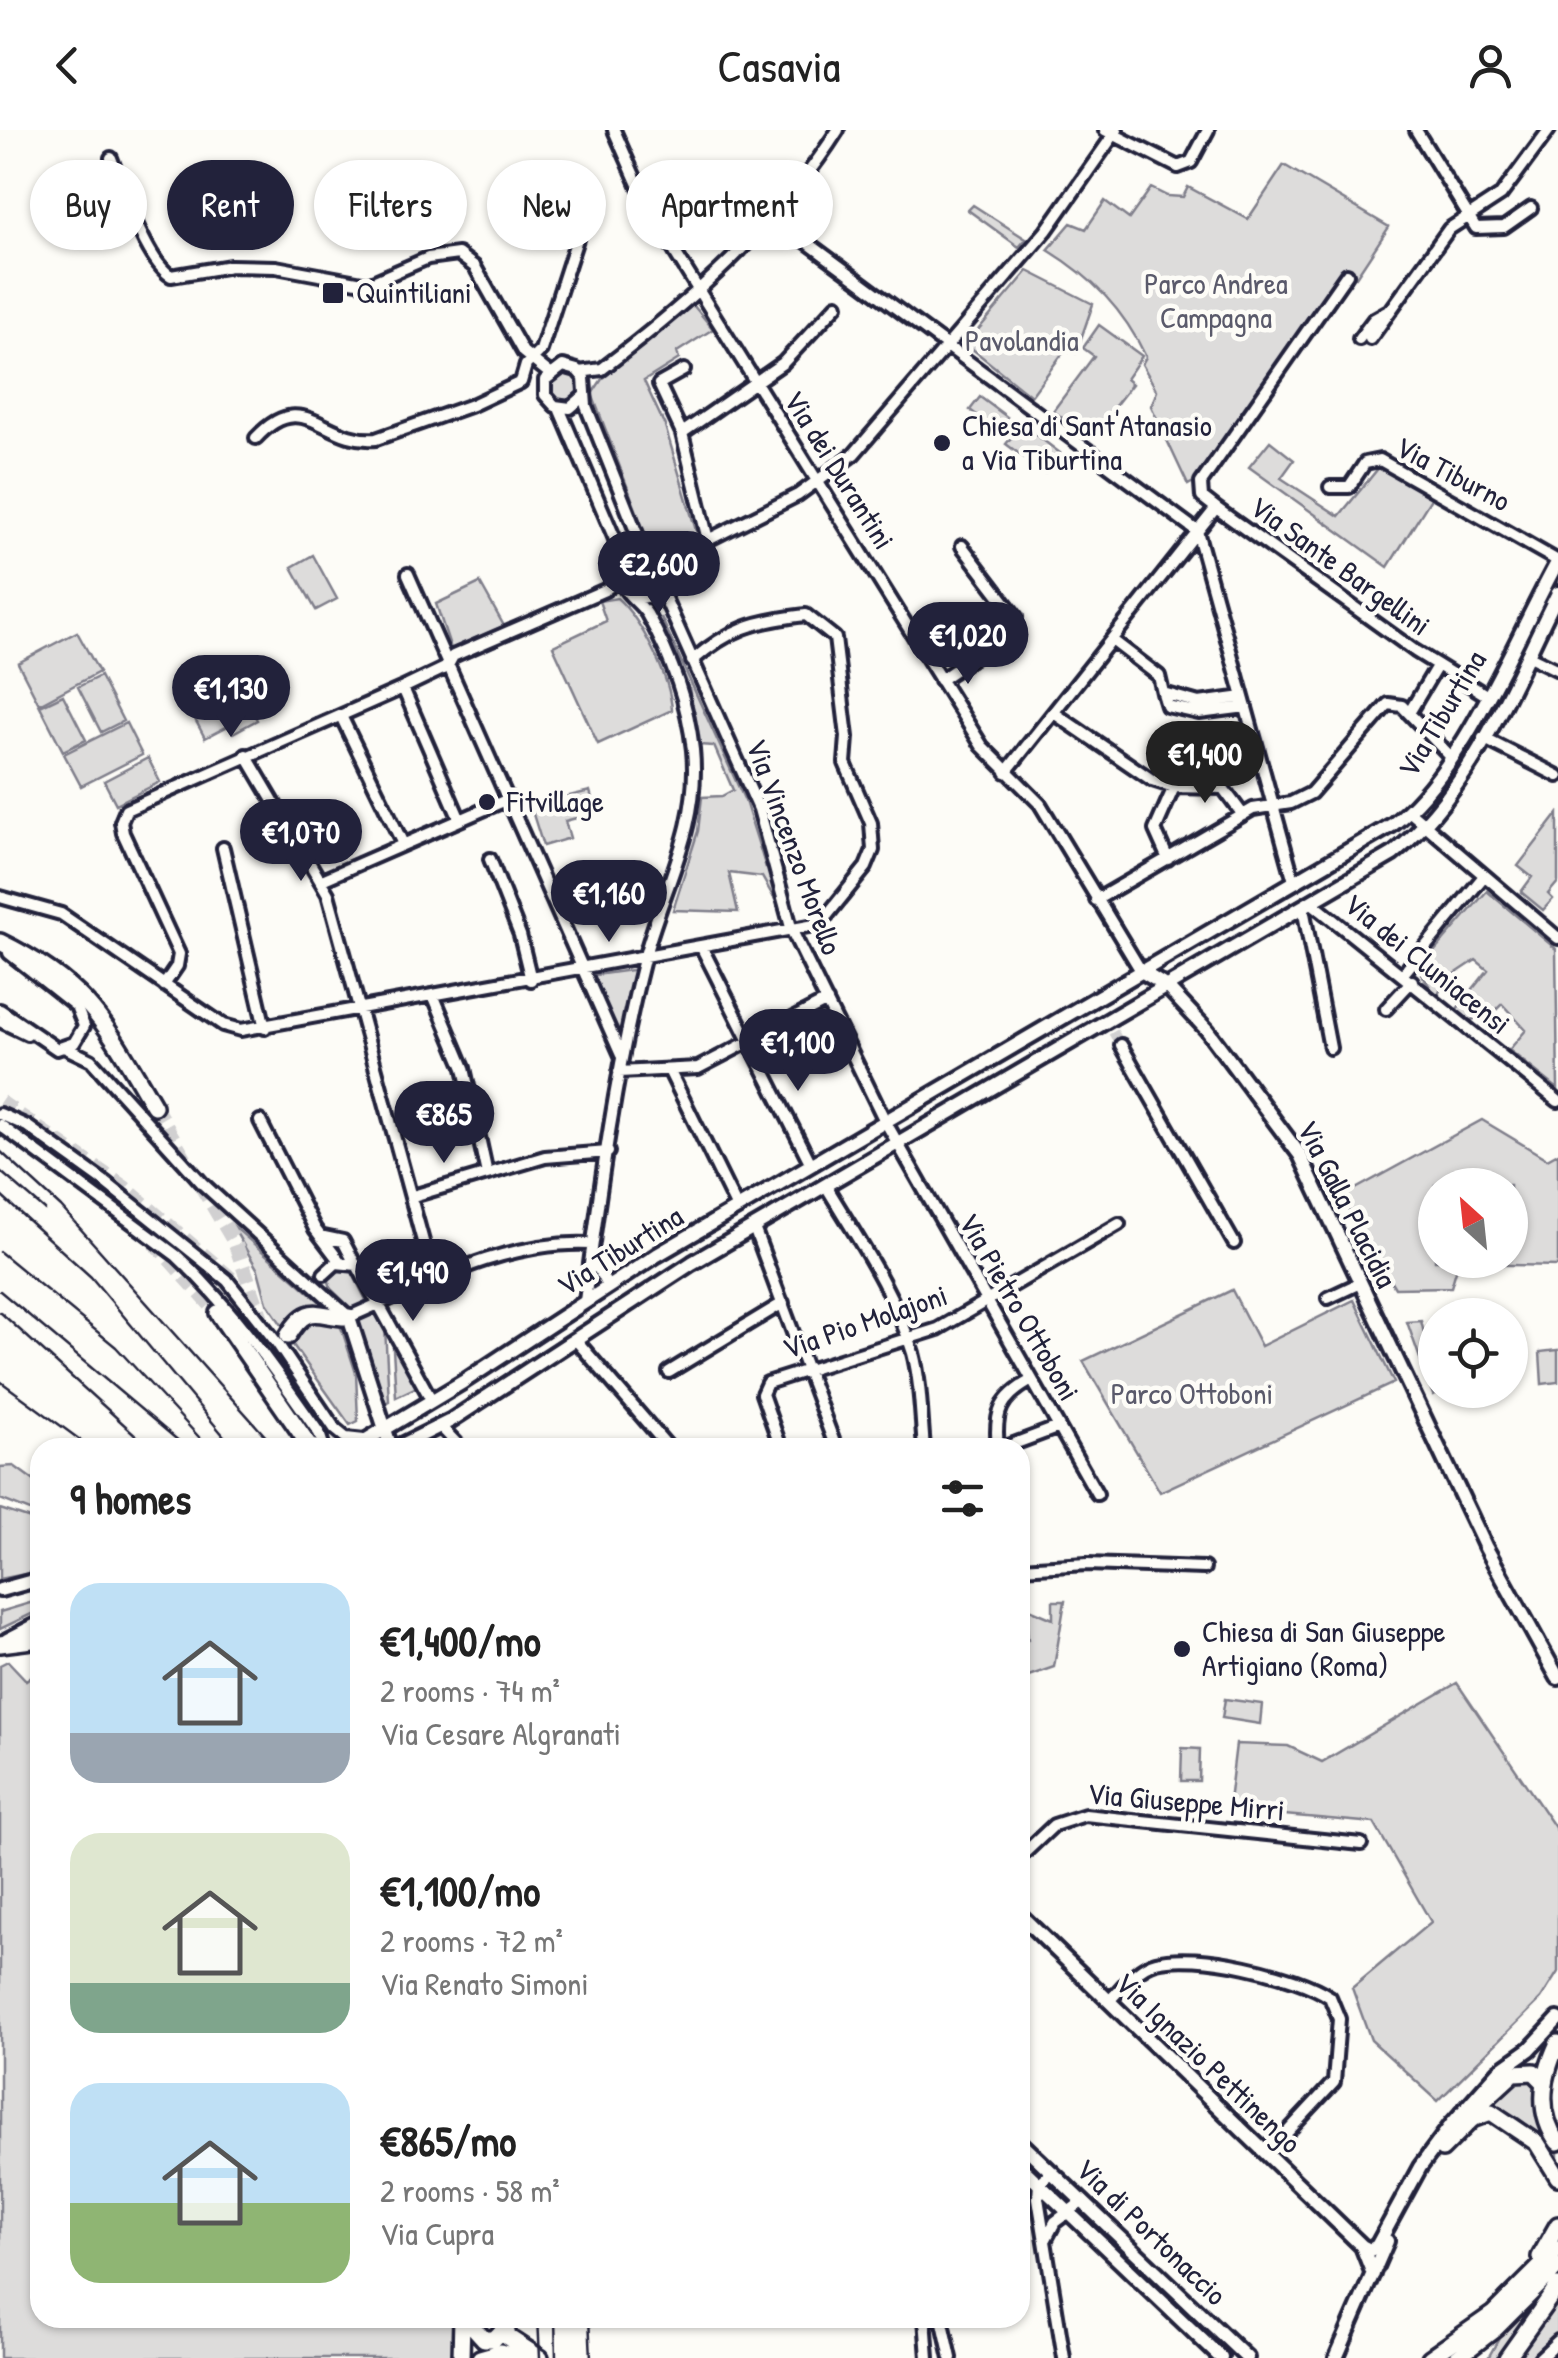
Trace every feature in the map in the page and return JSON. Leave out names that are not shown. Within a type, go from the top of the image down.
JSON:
[{"type":"highway","points":[[0,944],[58,977],[92,1004],[154,1106]]},
{"type":"highway","points":[[283,1340],[300,1319],[314,1312],[349,1316]]},
{"type":"highway","points":[[218,1313],[312,1438]]},
{"type":"highway","points":[[0,1644],[30,1640]]},
{"type":"highway","points":[[1558,2043],[1543,2081],[1547,2118],[1558,2142]]},
{"type":"highway","points":[[1442,2148],[1504,2079],[1525,2070],[1543,2081]]},
{"type":"highway","points":[[1442,2148],[1472,2120],[1491,2112],[1537,2143],[1558,2177]]},
{"type":"highway","points":[[1492,2314],[1548,2247],[1558,2226]]},
{"type":"highway","points":[[1430,2358],[1492,2314],[1558,2249]]},
{"type":"highway","points":[[1457,2358],[1500,2324],[1558,2266]]},
{"type":"highway","points":[[1508,2358],[1558,2286]]},
{"type":"highway","points":[[460,2358],[462,2328]]},
{"type":"highway","points":[[473,2328],[484,2340],[496,2338],[496,2328]]},
{"type":"highway","points":[[480,2358],[496,2328]]},
{"type":"highway","points":[[496,2328],[521,2358]]},
{"type":"highway","points":[[496,2328],[540,2358]]},
{"type":"main road","name":"Via Tiburtina","points":[[367,1438],[432,1401],[607,1286],[1409,812],[1451,757],[1553,580],[1558,561]]},
{"type":"main road","name":"Via Tiburtina","points":[[415,1438],[440,1426],[754,1228],[1110,1026],[1167,986],[1386,859],[1424,824],[1453,788],[1558,593]]},
{"type":"main road","points":[[1142,971],[1167,986]]},
{"type":"main road","name":"Via Galla Placidia","points":[[1167,986],[1230,1057],[1292,1141],[1486,1548],[1558,1678]]},
{"type":"main road","points":[[349,1316],[384,1428]]},
{"type":"main road","name":"Via Tiburtina","points":[[384,1428],[389,1438]]},
{"type":"main road","points":[[0,1590],[30,1582]]},
{"type":"main road","points":[[0,1644],[30,1628]]},
{"type":"main road","name":"Via Ignazio Pettinengo","points":[[1030,1925],[1362,2246],[1373,2274]]},
{"type":"main road","points":[[1362,2246],[1370,2250],[1377,2245],[1412,2179],[1444,2134],[1497,2074],[1530,2049],[1558,2019]]},
{"type":"main road","points":[[1336,2358],[1404,2208],[1442,2148]]},
{"type":"main road","name":"Via di Portonaccio","points":[[1030,2151],[1248,2358]]},
{"type":"main road","name":"Via di Portonaccio","points":[[1030,2175],[1217,2357]]},
{"type":"street","name":"Via dei Durantini","points":[[614,130],[643,196],[698,290],[940,680],[986,753],[1036,800],[1142,971]]},
{"type":"street","points":[[815,160],[838,130]]},
{"type":"street","points":[[626,565],[680,554],[708,540],[818,484],[863,446],[1066,206],[1112,131],[1178,167],[1190,162],[1208,130]]},
{"type":"street","points":[[1416,130],[1476,228],[1494,230],[1511,224],[1532,208]]},
{"type":"street","points":[[1364,339],[1449,230],[1501,196],[1549,130]]},
{"type":"street","points":[[110,158],[162,271],[176,278],[208,269],[276,267],[363,285],[434,256],[458,254],[474,267],[533,361],[550,372]]},
{"type":"street","points":[[256,438],[276,419],[298,415],[357,439],[392,436],[516,386],[541,350],[573,250]]},
{"type":"street","points":[[550,372],[566,366],[580,372],[602,369],[698,290],[739,250]]},
{"type":"street","points":[[816,250],[1197,532],[1294,882]]},
{"type":"street","name":"Via Sante Bargellini","points":[[1346,274],[1200,487],[1204,499],[1216,508],[1437,666],[1486,695]]},
{"type":"street","points":[[682,433],[789,358],[838,305]]},
{"type":"street","points":[[684,370],[659,384],[682,433],[708,540]]},
{"type":"street","points":[[164,985],[177,966],[178,954],[123,833],[122,816],[129,808],[403,688],[447,667],[453,656],[605,590],[620,578],[626,565],[560,408],[545,395],[550,372]]},
{"type":"street","points":[[580,372],[585,382],[584,396],[649,559],[660,570],[662,584]]},
{"type":"street","points":[[560,408],[574,406],[584,396]]},
{"type":"street","name":"Via Tiburno","points":[[1330,487],[1349,488],[1363,466],[1380,460],[1558,561]]},
{"type":"street","points":[[1006,772],[1216,508]]},
{"type":"street","points":[[940,680],[974,657],[1016,617],[962,546]]},
{"type":"street","points":[[605,590],[648,599],[680,554]]},
{"type":"street","points":[[408,574],[622,1056]]},
{"type":"street","points":[[585,1301],[622,1056],[643,959],[686,835],[694,760],[677,680],[647,615],[620,578]]},
{"type":"street","name":"Via Vincenzo Morello","points":[[662,584],[692,661],[759,808],[792,931],[886,1122]]},
{"type":"street","points":[[0,897],[62,914],[230,1028],[265,1028],[583,971],[792,931],[826,920],[866,868],[873,850],[868,814],[845,762],[847,737],[834,638],[806,616],[728,632],[692,661]]},
{"type":"street","points":[[1112,640],[1159,676],[1166,706],[1186,712],[1244,702]]},
{"type":"street","points":[[1526,655],[1558,670]]},
{"type":"street","points":[[1409,713],[1437,666]]},
{"type":"street","points":[[403,688],[460,820]]},
{"type":"street","points":[[1096,900],[1243,815],[1294,802],[1317,788],[1388,704],[1398,704],[1409,713],[1451,757]]},
{"type":"street","points":[[1054,713],[1122,764],[1174,787],[1223,788],[1243,815]]},
{"type":"street","points":[[341,716],[403,844]]},
{"type":"street","points":[[1482,738],[1558,776]]},
{"type":"street","points":[[246,755],[322,880],[363,1010],[433,1278]]},
{"type":"street","points":[[1438,776],[1453,788]]},
{"type":"street","points":[[1168,859],[1155,830],[1174,787]]},
{"type":"street","points":[[322,880],[506,800]]},
{"type":"street","points":[[1409,812],[1558,938]]},
{"type":"street","points":[[223,848],[265,1028]]},
{"type":"street","points":[[490,859],[520,935],[531,980]]},
{"type":"street","points":[[1386,1009],[1484,876]]},
{"type":"street","points":[[1307,906],[1330,1048]]},
{"type":"street","name":"Via dei Cluniacensi","points":[[1307,906],[1408,978],[1558,1101]]},
{"type":"street","points":[[0,944],[76,1006],[84,1019],[82,1034],[91,1060]]},
{"type":"street","points":[[702,948],[811,1164]]},
{"type":"street","points":[[434,997],[471,1092],[486,1174]]},
{"type":"street","points":[[619,1072],[670,1072],[704,1066],[827,1000]]},
{"type":"street","points":[[0,1010],[54,1048],[66,1048],[91,1060],[202,1184],[329,1294],[349,1316],[433,1278],[552,1246],[591,1248]]},
{"type":"street","points":[[0,1022],[12,1030],[33,1035]]},
{"type":"street","points":[[66,1048],[82,1034]]},
{"type":"street","points":[[1121,1044],[1234,1243]]},
{"type":"street","points":[[670,1072],[737,1208]]},
{"type":"street","points":[[0,1114],[27,1126],[105,1182],[227,1280],[283,1340],[287,1357],[337,1431],[350,1438]]},
{"type":"street","points":[[260,1122],[315,1228],[340,1262]]},
{"type":"street","points":[[886,1122],[898,1144]]},
{"type":"street","points":[[0,1126],[201,1279],[271,1365],[313,1438]]},
{"type":"street","name":"Via Pietro Ottoboni","points":[[898,1144],[1097,1494]]},
{"type":"street","points":[[412,1196],[561,1154],[608,1152]]},
{"type":"street","points":[[96,1196],[105,1182]]},
{"type":"street","points":[[826,1186],[882,1276],[907,1340],[917,1376],[923,1438]]},
{"type":"street","points":[[110,1206],[111,1198],[120,1193]]},
{"type":"street","name":"Via Pio Molajoni","points":[[778,1438],[762,1390],[769,1382],[907,1340],[987,1302],[1119,1224]]},
{"type":"street","points":[[754,1228],[832,1438]]},
{"type":"street","points":[[324,1237],[343,1240],[432,1401]]},
{"type":"street","points":[[591,1248],[607,1286]]},
{"type":"street","points":[[368,1286],[427,1258]]},
{"type":"street","points":[[324,1274],[340,1262],[354,1262]]},
{"type":"street","points":[[300,1268],[324,1274]]},
{"type":"street","points":[[324,1274],[329,1294]]},
{"type":"street","points":[[1328,1298],[1360,1283]]},
{"type":"street","points":[[669,1372],[783,1304]]},
{"type":"street","points":[[574,1339],[657,1438]]},
{"type":"street","points":[[262,1353],[283,1340]]},
{"type":"street","points":[[271,1365],[287,1357]]},
{"type":"street","points":[[999,1438],[995,1420],[1000,1406],[1032,1380]]},
{"type":"street","points":[[440,1426],[451,1438]]},
{"type":"street","points":[[1029,1438],[1059,1427]]},
{"type":"street","points":[[1030,1567],[1088,1564],[1204,1568]]},
{"type":"street","name":"Via Giuseppe Mirri","points":[[1030,1848],[1054,1825],[1086,1815],[1361,1844]]},
{"type":"street","points":[[1109,2001],[1146,1966],[1169,1960],[1284,1974],[1330,1996],[1339,2020],[1334,2082],[1267,2154]]},
{"type":"street","points":[[1052,2172],[1039,2184],[1064,2358]]},
{"type":"street","points":[[1046,2240],[1051,2226],[1083,2201]]},
{"type":"street","points":[[926,2328],[928,2358]]},
{"type":"street","points":[[944,2328],[951,2358]]},
{"type":"street","points":[[1217,2357],[1230,2341]]},
{"type":"street","points":[[1540,2358],[1558,2341]]},
{"type":"green space","name":"Parco Andrea Campagna","points":[[1284,165],[1389,227],[1356,277],[1342,271],[1202,477],[1188,485],[1151,406],[1157,391],[1142,364],[1146,357],[1128,324],[1105,296],[1048,250],[1071,223],[1086,229],[1105,201],[1129,219],[1151,188],[1167,196],[1183,197],[1188,187],[1248,219]]},
{"type":"green space","points":[[973,205],[1026,239],[1019,247],[968,210]]},
{"type":"green space","name":"Pavolandia","points":[[1028,271],[1093,304],[1076,353],[1065,350],[1031,396],[966,344]]},
{"type":"green space","points":[[693,305],[713,329],[677,352],[679,359],[644,381],[665,426],[697,534],[661,553],[648,541],[592,394],[602,379]]},
{"type":"green space","points":[[1099,325],[1142,356],[1126,379],[1132,384],[1090,438],[1053,411],[1094,356],[1083,348]]},
{"type":"green space","points":[[565,372],[579,381],[580,387],[571,401],[565,402],[551,393],[550,387],[559,373]]},
{"type":"green space","points":[[980,397],[1007,417],[997,430],[970,410]]},
{"type":"green space","points":[[1022,424],[1060,453],[1045,473],[1006,444]]},
{"type":"green space","points":[[1270,441],[1294,460],[1281,478],[1339,516],[1381,465],[1432,497],[1388,567],[1249,467]]},
{"type":"green space","points":[[313,555],[337,599],[316,610],[292,567]]},
{"type":"green space","points":[[642,565],[652,569],[656,579],[652,589],[642,593],[632,589],[628,579],[632,569]]},
{"type":"green space","points":[[480,583],[504,626],[451,649],[436,604]]},
{"type":"green space","points":[[617,598],[653,650],[672,710],[598,744],[553,646],[606,621],[599,601]]},
{"type":"green space","points":[[661,617],[745,801],[781,904],[778,905],[762,877],[729,873],[738,912],[673,910],[698,831],[702,797],[722,796],[733,790],[714,746],[699,745],[689,688]]},
{"type":"green space","points":[[77,632],[99,672],[39,704],[18,663]]},
{"type":"green space","points":[[100,676],[123,721],[101,732],[78,687]]},
{"type":"green space","points":[[203,678],[212,694],[236,681],[257,720],[233,733],[228,726],[205,738],[180,691]]},
{"type":"green space","points":[[63,695],[86,740],[63,751],[40,706]]},
{"type":"green space","points":[[126,723],[142,755],[81,786],[64,754]]},
{"type":"green space","points":[[148,758],[160,782],[116,804],[104,781]]},
{"type":"green space","points":[[590,791],[596,813],[565,821],[570,838],[543,846],[532,811],[557,799]]},
{"type":"green space","points":[[1558,814],[1558,882],[1548,894],[1553,899],[1543,910],[1521,892],[1532,877],[1518,866]]},
{"type":"green space","points":[[1487,891],[1556,949],[1558,1089],[1509,1050],[1526,1030],[1502,1004],[1493,1013],[1468,1021],[1456,1010],[1488,970],[1476,960],[1443,982],[1437,998],[1421,973],[1436,956],[1433,953]]},
{"type":"green space","points":[[639,969],[617,1039],[588,976]]},
{"type":"green space","points":[[1482,1120],[1547,1159],[1558,1153],[1558,1266],[1528,1265],[1528,1168],[1418,1168],[1418,1278],[1454,1278],[1451,1287],[1395,1288],[1341,1197]]},
{"type":"green space","points":[[231,1224],[325,1306],[315,1307],[286,1331],[267,1303],[258,1270]]},
{"type":"green space","points":[[337,1267],[352,1272],[368,1304],[352,1309],[331,1289],[328,1277]]},
{"type":"green space","name":"Parco Ottoboni","points":[[1232,1290],[1261,1346],[1354,1300],[1394,1383],[1160,1492],[1083,1361]]},
{"type":"green space","points":[[375,1309],[385,1327],[389,1401],[385,1403],[358,1319]]},
{"type":"green space","points":[[306,1320],[339,1324],[342,1330],[356,1373],[358,1421],[350,1425],[293,1345],[293,1338]]},
{"type":"green space","points":[[1418,1321],[1418,1353],[1407,1322]]},
{"type":"green space","points":[[394,1346],[419,1386],[396,1397],[393,1349]]},
{"type":"green space","points":[[1558,1350],[1558,1382],[1542,1384],[1540,1352]]},
{"type":"green space","points":[[14,1466],[30,1478],[30,1511],[0,1499],[0,1467]]},
{"type":"green space","points":[[0,1509],[30,1519],[30,1573],[0,1579]]},
{"type":"green space","points":[[1053,1601],[1065,1601],[1054,1667],[1030,1675],[1030,1609],[1053,1619]]},
{"type":"green space","points":[[30,1603],[30,1615],[0,1629],[0,1612]]},
{"type":"green space","points":[[8,1661],[26,1680],[30,1677],[30,2328],[453,2328],[453,2358],[0,2358],[0,1665]]},
{"type":"green space","points":[[1457,1683],[1558,1832],[1558,1972],[1541,1999],[1438,2101],[1371,2040],[1352,1988],[1431,1922],[1374,1823],[1228,1810],[1236,1744],[1288,1746],[1322,1762]]},
{"type":"green space","points":[[1225,1699],[1262,1704],[1260,1724],[1222,1718]]},
{"type":"green space","points":[[1182,1748],[1200,1749],[1199,1781],[1181,1781]]},
{"type":"green space","points":[[1524,2079],[1536,2082],[1544,2125],[1558,2149],[1558,2162],[1529,2127],[1510,2113],[1490,2106],[1506,2086]]},
{"type":"green space","points":[[1550,2288],[1500,2358],[1488,2358],[1502,2333]]},
{"type":"green space","points":[[1558,2293],[1558,2336],[1531,2358],[1512,2358]]},
{"type":"tunnel","points":[[1113,1032],[1121,1045]]},
{"type":"tunnel","points":[[0,1102],[125,1188],[235,1282]]},
{"type":"tunnel","points":[[154,1106],[235,1243],[261,1317]]},
{"type":"tunnel","points":[[154,1242],[218,1313]]},
{"type":"tunnel","points":[[332,1425],[340,1438]]},
{"type":"railway","points":[[0,1151],[61,1207],[267,1438]]},
{"type":"railway","points":[[0,1171],[45,1210]]},
{"type":"railway","points":[[0,1195],[91,1277],[226,1438]]},
{"type":"railway","points":[[0,1252],[116,1347],[200,1438]]},
{"type":"railway","points":[[0,1291],[175,1438]]},
{"type":"railway","points":[[0,1312],[139,1438]]},
{"type":"railway","points":[[0,1381],[77,1438]]},
{"type":"railway","points":[[538,2328],[540,2358]]},
{"type":"railway","points":[[555,2328],[556,2358]]},
{"type":"railway","points":[[590,2328],[591,2358]]},
{"type":"place","name":"Quintiliani","points":[[333,293]]},
{"type":"place","name":"Chiesa di Sant'Atanasio a Via Tiburtina","points":[[942,443]]},
{"type":"place","name":"Fitvillage","points":[[487,802]]},
{"type":"place","name":"Chiesa di San Giuseppe Artigiano (Roma)","points":[[1182,1649]]}]
